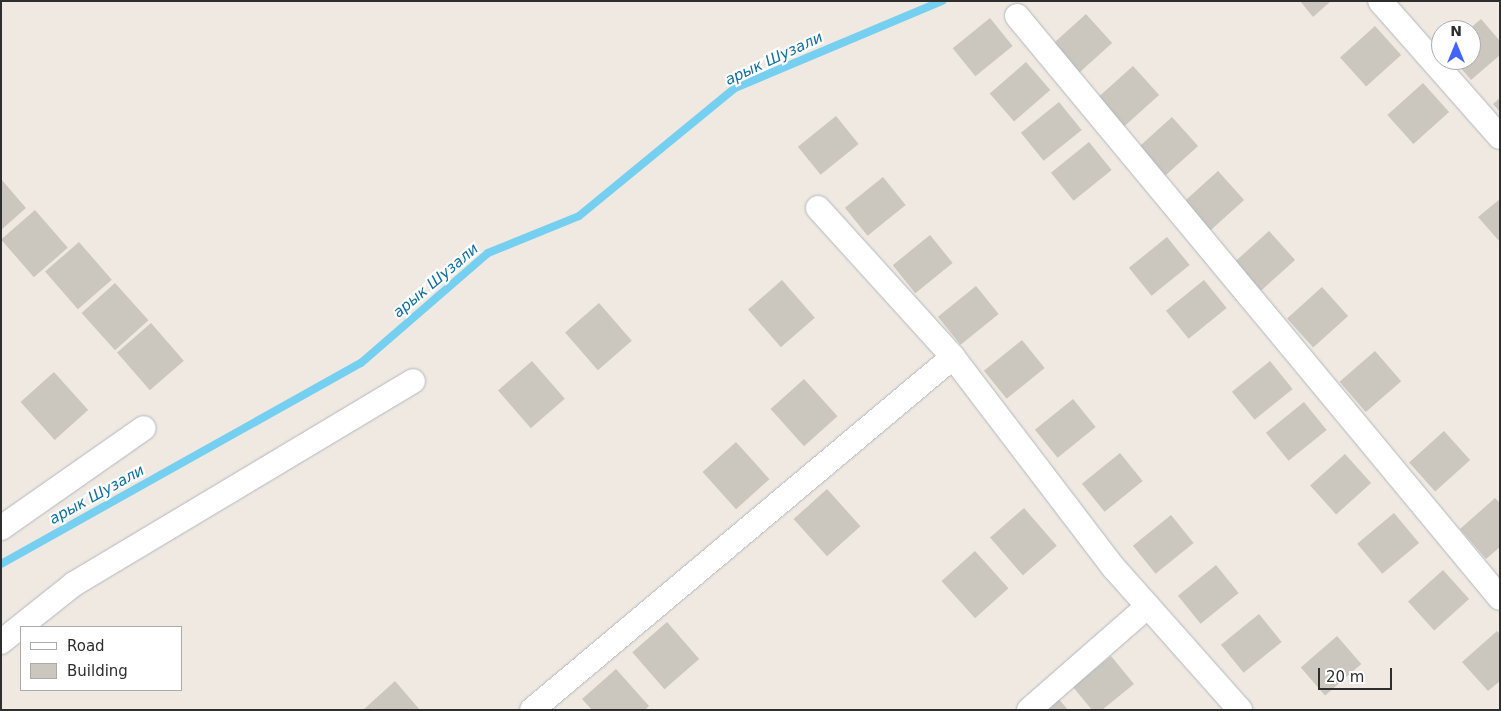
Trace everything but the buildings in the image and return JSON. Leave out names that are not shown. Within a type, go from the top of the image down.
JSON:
[{"type":"street","points":[[1380,1],[1500,138]]},
{"type":"street","points":[[1017,16],[1500,598]]},
{"type":"street","points":[[818,208],[953,357],[1114,568],[1240,710]]},
{"type":"street","points":[[532,710],[953,357]]},
{"type":"street","points":[[21,626],[74,584],[414,381]]},
{"type":"street","points":[[1,528],[144,428]]},
{"type":"street","points":[[1029,710],[1148,606]]},
{"type":"street","points":[[1,642],[20,627]]},
{"type":"waterway","name":"арык Шузали","points":[[1,564],[361,363],[488,253],[579,216],[735,88],[942,1]]}]
